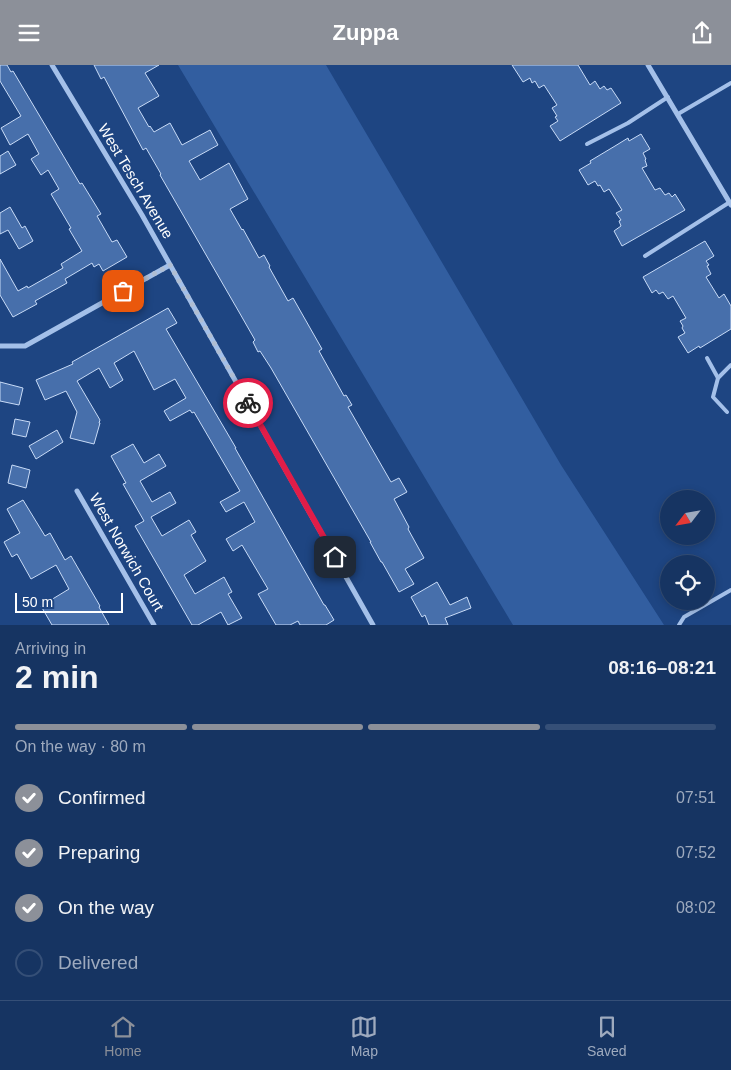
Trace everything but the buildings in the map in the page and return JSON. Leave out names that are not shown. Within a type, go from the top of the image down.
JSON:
[{"type":"street","name":"West Tesch Avenue","points":[[52,65],[142,215],[373,625]]},
{"type":"street","points":[[648,65],[730,204]]},
{"type":"street","points":[[0,346],[25,347],[170,265]]},
{"type":"street","name":"West Norwich Court","points":[[77,491],[154,625]]},
{"type":"lane","points":[[678,114],[731,83]]},
{"type":"lane","points":[[587,144],[628,123],[668,97]]},
{"type":"lane","points":[[645,256],[730,204]]},
{"type":"lane","points":[[707,358],[718,378]]},
{"type":"lane","points":[[727,412],[713,397],[718,378],[731,365]]},
{"type":"lane","points":[[680,625],[684,617],[731,590]]},
{"type":"shaded area","points":[[178,65],[326,65],[561,465],[664,625],[513,625]]},
{"type":"way so far","points":[[123,291],[170,265],[248,403]]},
{"type":"route","points":[[248,403],[335,557]]}]
